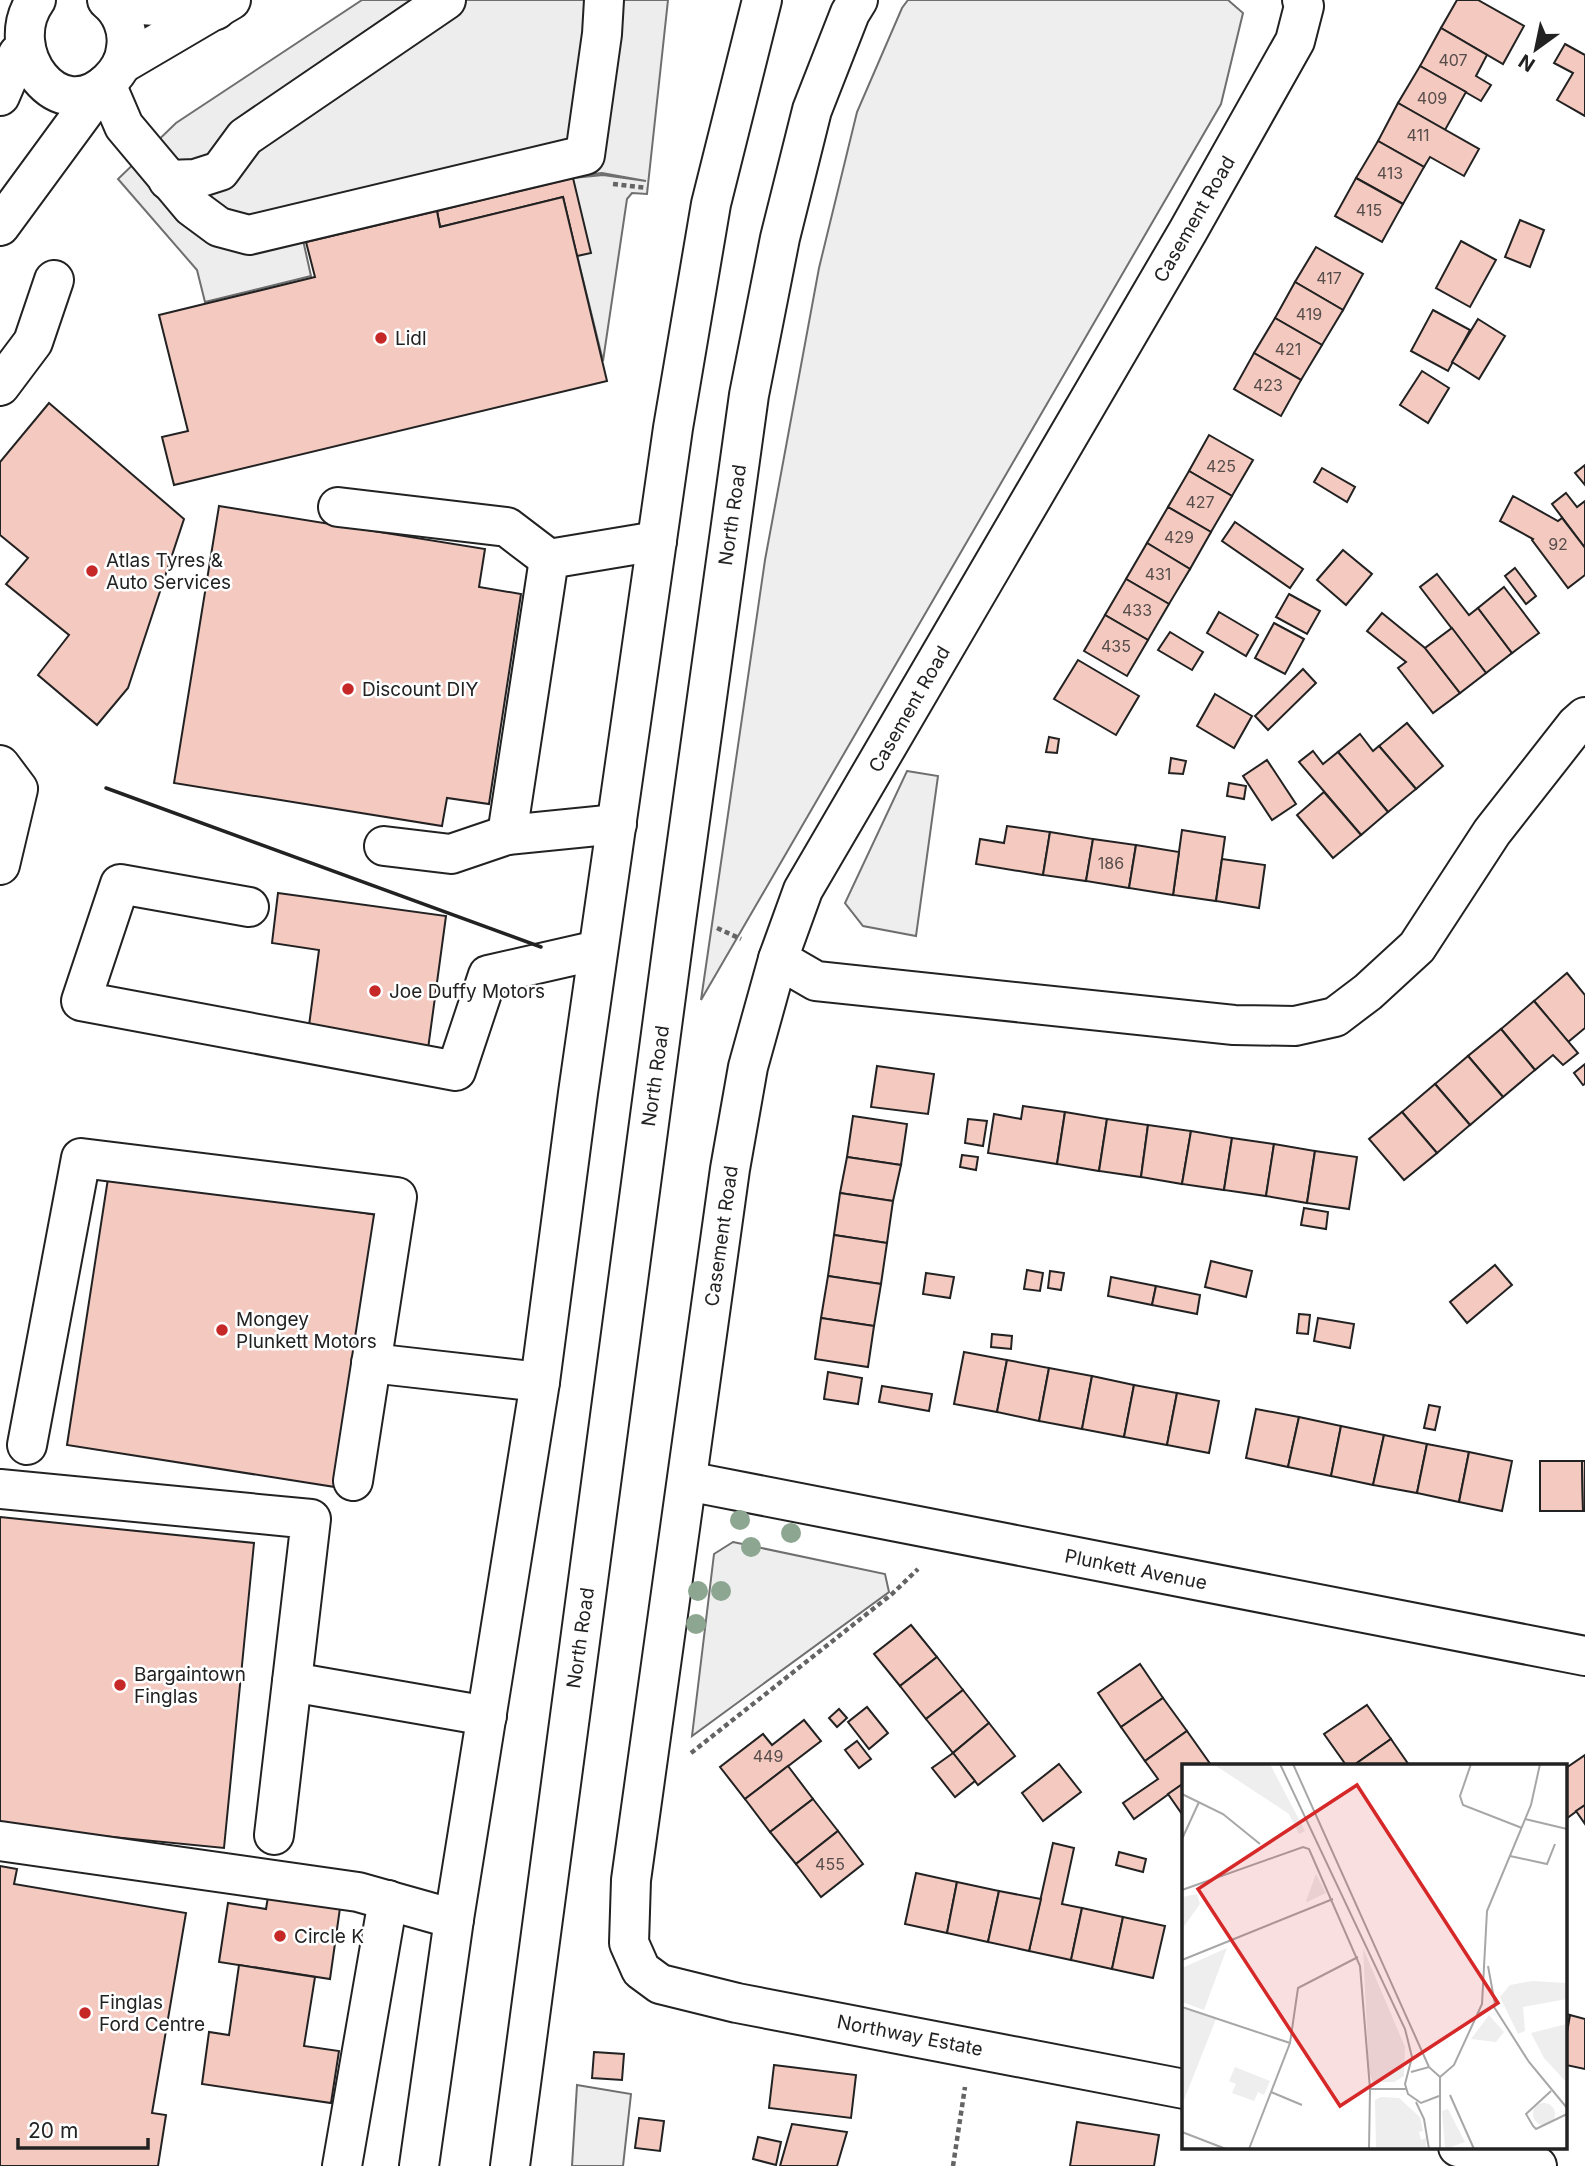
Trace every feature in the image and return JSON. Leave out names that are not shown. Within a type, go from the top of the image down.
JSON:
[{"type":"main road","points":[[36,0],[22,17],[17,35],[18,54],[33,80],[59,94],[74,96],[89,94],[223,5]]},
{"type":"main road","points":[[168,180],[195,179],[220,171],[245,137],[446,0]]},
{"type":"main road","points":[[110,78],[124,126],[168,180],[192,207],[219,227],[249,235],[585,155],[602,34],[604,0]]},
{"type":"main road","points":[[419,2166],[454,1919],[540,1382],[598,950],[673,428],[712,204],[762,0]]},
{"type":"main road","name":"North Road","points":[[510,2166],[749,395],[775,264],[812,110],[850,13],[858,0]]},
{"type":"main road","name":"Casement Road","points":[[640,1969],[629,1944],[631,1880],[643,1783],[730,1169],[748,1067],[778,959],[803,890],[1188,231],[1295,41],[1304,6],[1303,0]]},
{"type":"main road","points":[[109,1],[223,5]]},
{"type":"main road","points":[[0,226],[110,78],[126,49],[122,18],[109,1]]},
{"type":"main road","points":[[0,96],[18,54]]},
{"type":"main road","points":[[0,386],[33,342],[54,281]]},
{"type":"main road","points":[[338,507],[507,527],[549,559],[657,541]]},
{"type":"main road","points":[[507,835],[549,559]]},
{"type":"main road","points":[[778,959],[817,981],[1220,1024],[1295,1026],[1335,1017],[1368,992],[1417,947],[1492,832],[1576,724],[1585,717]]},
{"type":"main road","points":[[0,765],[18,789],[0,865]]},
{"type":"main road","points":[[384,846],[451,853],[507,835],[617,824]]},
{"type":"main road","points":[[249,907],[120,884],[81,1000],[456,1071],[488,975],[598,950]]},
{"type":"main road","points":[[27,1445],[81,1158],[397,1197],[353,1481]]},
{"type":"main road","points":[[371,1363],[540,1382]]},
{"type":"main road","name":"Plunkett Avenue","points":[[687,1481],[1585,1657]]},
{"type":"main road","points":[[0,1489],[311,1519],[274,1835]]},
{"type":"main road","points":[[292,1682],[487,1716]]},
{"type":"main road","points":[[0,1841],[358,1892],[454,1919]]},
{"type":"main road","points":[[342,2166],[388,1900]]},
{"type":"main road","name":"Northway Estate","points":[[640,1969],[660,1984],[737,2003],[1182,2089]]},
{"type":"main road","points":[[1462,2148],[1537,2166]]},
{"type":"path","points":[[676,921],[722,928],[778,959]]},
{"type":"path","points":[[643,1783],[698,1749],[892,1594],[954,1534]]},
{"type":"path","points":[[953,2166],[971,2047]]},
{"type":"shaded area","points":[[362,0],[668,0],[647,194],[632,193],[627,199],[603,361],[563,198],[437,211],[573,178],[603,175],[646,181],[602,173],[574,176],[303,240],[311,276],[205,302],[197,270],[118,179],[176,123]]},
{"type":"shaded area","points":[[908,0],[1228,0],[1243,13],[1221,104],[701,1000],[765,560],[819,268],[857,112],[902,8]]},
{"type":"shaded area","points":[[907,771],[938,776],[916,936],[863,926],[845,903]]},
{"type":"shaded area","points":[[733,1542],[885,1574],[889,1592],[692,1736],[714,1554]]},
{"type":"shaded area","points":[[577,2085],[631,2094],[623,2166],[572,2166]]},
{"type":"building","points":[[1457,0],[1478,0],[1524,26],[1503,64],[1441,28]]},
{"type":"building","points":[[1441,28],[1487,55],[1476,76],[1491,85],[1481,101],[1420,66]]},
{"type":"building","points":[[1565,44],[1585,55],[1585,116],[1557,100],[1573,73],[1554,63]]},
{"type":"building","points":[[1420,66],[1466,92],[1445,130],[1398,103]]},
{"type":"building","points":[[1398,103],[1479,149],[1464,176],[1430,157],[1424,167],[1378,141]]},
{"type":"building","points":[[1378,141],[1424,167],[1403,204],[1356,178]]},
{"type":"building","points":[[573,178],[591,253],[577,256],[563,197],[440,227],[437,211]]},
{"type":"building","points":[[1356,178],[1403,204],[1382,242],[1335,216]]},
{"type":"building","name":"Lidl","points":[[563,197],[607,381],[174,485],[162,437],[188,431],[159,315],[315,277],[306,242],[437,211],[440,227]]},
{"type":"building","points":[[1520,220],[1544,230],[1530,267],[1505,257]]},
{"type":"building","points":[[1461,241],[1496,260],[1470,307],[1436,288]]},
{"type":"building","points":[[1316,247],[1363,274],[1343,310],[1295,282]]},
{"type":"building","points":[[1295,282],[1343,310],[1322,345],[1275,318]]},
{"type":"building","points":[[1433,310],[1470,330],[1448,371],[1411,351]]},
{"type":"building","points":[[1275,318],[1322,345],[1301,380],[1254,353]]},
{"type":"building","points":[[1478,319],[1505,336],[1479,379],[1452,362]]},
{"type":"building","points":[[1254,353],[1301,380],[1281,416],[1234,389]]},
{"type":"building","points":[[1422,371],[1449,388],[1428,423],[1400,405]]},
{"type":"building","name":"Atlas Tyres & Auto Services","points":[[49,403],[184,519],[128,688],[97,725],[38,675],[69,635],[6,584],[28,558],[0,535],[0,462]]},
{"type":"building","points":[[1209,435],[1253,460],[1232,496],[1189,471]]},
{"type":"building","points":[[1585,465],[1585,485],[1575,473]]},
{"type":"building","points":[[1322,468],[1355,487],[1347,502],[1314,482]]},
{"type":"building","points":[[1189,471],[1232,496],[1211,532],[1168,507]]},
{"type":"building","points":[[1566,493],[1577,507],[1585,501],[1585,548],[1552,504]]},
{"type":"building","points":[[1513,496],[1558,521],[1562,518],[1585,548],[1585,575],[1568,588],[1533,539],[1500,521]]},
{"type":"building","name":"Discount DIY","points":[[219,506],[485,549],[479,587],[521,594],[489,804],[447,798],[442,826],[174,783]]},
{"type":"building","points":[[1168,507],[1211,532],[1190,569],[1147,543]]},
{"type":"building","points":[[1235,522],[1303,569],[1290,588],[1222,541]]},
{"type":"building","points":[[1147,543],[1190,569],[1169,604],[1126,579]]},
{"type":"building","points":[[1343,550],[1372,574],[1346,605],[1317,580]]},
{"type":"building","points":[[1515,568],[1536,596],[1526,604],[1505,576]]},
{"type":"building","points":[[1437,574],[1469,615],[1478,608],[1512,653],[1486,673],[1420,587]]},
{"type":"building","points":[[1126,579],[1169,604],[1148,640],[1105,615]]},
{"type":"building","points":[[1504,587],[1539,633],[1512,653],[1478,608]]},
{"type":"building","points":[[1289,594],[1320,611],[1307,634],[1276,617]]},
{"type":"building","points":[[1219,612],[1258,635],[1246,656],[1207,633]]},
{"type":"building","points":[[1382,613],[1425,648],[1460,693],[1433,713],[1398,668],[1406,662],[1367,631]]},
{"type":"building","points":[[1105,615],[1148,640],[1127,676],[1084,651]]},
{"type":"building","points":[[1274,623],[1304,639],[1285,674],[1255,658]]},
{"type":"building","points":[[1452,628],[1486,673],[1460,693],[1425,648]]},
{"type":"building","points":[[1170,632],[1203,652],[1192,670],[1158,650]]},
{"type":"building","points":[[1078,660],[1139,696],[1116,735],[1054,699]]},
{"type":"building","points":[[1303,669],[1316,683],[1268,730],[1255,716]]},
{"type":"building","points":[[1215,694],[1252,716],[1234,748],[1197,726]]},
{"type":"building","points":[[1407,723],[1443,766],[1416,789],[1379,746]]},
{"type":"building","points":[[1360,734],[1373,751],[1379,746],[1416,789],[1388,812],[1338,752]]},
{"type":"building","points":[[1049,737],[1059,739],[1057,753],[1046,752]]},
{"type":"building","points":[[1313,751],[1323,764],[1338,752],[1388,812],[1361,835],[1299,762]]},
{"type":"building","points":[[1171,758],[1186,761],[1183,774],[1169,773]]},
{"type":"building","points":[[1267,760],[1296,804],[1272,820],[1243,776]]},
{"type":"building","points":[[1229,783],[1246,786],[1244,799],[1227,796]]},
{"type":"building","points":[[1324,792],[1361,835],[1333,858],[1297,815]]},
{"type":"building","points":[[1007,826],[1050,832],[1043,875],[976,864],[980,839],[1004,843]]},
{"type":"building","points":[[1182,830],[1225,837],[1216,901],[1173,895]]},
{"type":"building","points":[[1050,832],[1093,839],[1086,881],[1043,875]]},
{"type":"building","points":[[1093,839],[1136,845],[1129,888],[1086,881]]},
{"type":"building","points":[[1136,845],[1179,852],[1173,895],[1129,888]]},
{"type":"building","points":[[1222,859],[1265,865],[1259,908],[1216,901]]},
{"type":"building","name":"Joe Duffy Motors","points":[[278,893],[446,916],[428,1049],[308,1033],[319,950],[272,943]]},
{"type":"building","points":[[1567,973],[1585,995],[1585,1028],[1568,1042],[1534,1001]]},
{"type":"building","points":[[1534,1001],[1578,1053],[1563,1065],[1553,1055],[1535,1070],[1501,1029]]},
{"type":"building","points":[[1501,1029],[1535,1070],[1503,1097],[1468,1056]]},
{"type":"building","points":[[1468,1056],[1503,1097],[1470,1125],[1435,1084]]},
{"type":"building","points":[[1585,1064],[1585,1084],[1583,1085],[1574,1073]]},
{"type":"building","points":[[877,1066],[934,1074],[928,1114],[871,1107]]},
{"type":"building","points":[[1435,1084],[1470,1125],[1437,1153],[1402,1112]]},
{"type":"building","points":[[1023,1106],[1065,1112],[1057,1164],[988,1153],[994,1114],[1021,1119]]},
{"type":"building","points":[[1065,1112],[1107,1119],[1099,1171],[1057,1164]]},
{"type":"building","points":[[1402,1112],[1437,1153],[1404,1180],[1369,1139]]},
{"type":"building","points":[[853,1116],[907,1124],[901,1165],[847,1157]]},
{"type":"building","points":[[968,1119],[987,1121],[983,1146],[965,1143]]},
{"type":"building","points":[[1107,1119],[1148,1125],[1141,1177],[1099,1171]]},
{"type":"building","points":[[1148,1125],[1191,1131],[1182,1184],[1141,1177]]},
{"type":"building","points":[[1191,1131],[1232,1138],[1224,1190],[1182,1184]]},
{"type":"building","points":[[1232,1138],[1274,1144],[1266,1196],[1224,1190]]},
{"type":"building","points":[[1274,1144],[1315,1151],[1307,1203],[1266,1196]]},
{"type":"building","points":[[1315,1151],[1357,1157],[1349,1209],[1307,1203]]},
{"type":"building","points":[[962,1155],[978,1157],[976,1170],[960,1167]]},
{"type":"building","points":[[847,1157],[901,1165],[893,1201],[840,1193]]},
{"type":"building","name":"Mongey Plunkett Motors","points":[[109,1172],[377,1215],[335,1487],[67,1445]]},
{"type":"building","points":[[840,1193],[893,1201],[887,1243],[834,1235]]},
{"type":"building","points":[[1304,1208],[1328,1212],[1326,1229],[1301,1225]]},
{"type":"building","points":[[834,1235],[887,1243],[881,1284],[828,1276]]},
{"type":"building","points":[[1211,1261],[1252,1271],[1246,1297],[1205,1287]]},
{"type":"building","points":[[1495,1265],[1512,1285],[1467,1323],[1450,1302]]},
{"type":"building","points":[[1027,1270],[1043,1273],[1040,1291],[1024,1289]]},
{"type":"building","points":[[1050,1271],[1064,1273],[1061,1290],[1048,1288]]},
{"type":"building","points":[[926,1273],[954,1277],[950,1298],[923,1294]]},
{"type":"building","points":[[828,1276],[881,1284],[874,1326],[821,1318]]},
{"type":"building","points":[[1111,1277],[1156,1286],[1152,1305],[1108,1296]]},
{"type":"building","points":[[1156,1286],[1200,1295],[1197,1314],[1152,1305]]},
{"type":"building","points":[[1299,1314],[1310,1315],[1308,1334],[1297,1333]]},
{"type":"building","points":[[821,1318],[874,1326],[868,1367],[815,1359]]},
{"type":"building","points":[[1318,1318],[1354,1324],[1350,1348],[1314,1341]]},
{"type":"building","points":[[992,1334],[1012,1336],[1011,1349],[991,1347]]},
{"type":"building","points":[[964,1352],[1007,1360],[997,1412],[954,1404]]},
{"type":"building","points":[[1007,1360],[1049,1368],[1039,1421],[997,1412]]},
{"type":"building","points":[[1049,1368],[1092,1376],[1082,1429],[1039,1421]]},
{"type":"building","points":[[828,1372],[862,1378],[858,1404],[824,1399]]},
{"type":"building","points":[[1092,1376],[1134,1385],[1124,1437],[1082,1429]]},
{"type":"building","points":[[1134,1385],[1177,1393],[1167,1445],[1124,1437]]},
{"type":"building","points":[[882,1386],[932,1394],[929,1411],[879,1402]]},
{"type":"building","points":[[1177,1393],[1219,1401],[1209,1453],[1167,1445]]},
{"type":"building","points":[[1429,1405],[1440,1407],[1435,1430],[1424,1428]]},
{"type":"building","points":[[1256,1409],[1299,1417],[1288,1467],[1246,1458]]},
{"type":"building","points":[[1299,1417],[1341,1426],[1331,1476],[1288,1467]]},
{"type":"building","points":[[1341,1426],[1384,1435],[1373,1485],[1331,1476]]},
{"type":"building","points":[[1384,1435],[1427,1444],[1417,1493],[1373,1485]]},
{"type":"building","points":[[1427,1444],[1469,1452],[1459,1502],[1417,1493]]},
{"type":"building","points":[[1469,1452],[1512,1461],[1502,1511],[1459,1502]]},
{"type":"building","points":[[1540,1461],[1582,1461],[1583,1511],[1540,1511]]},
{"type":"building","points":[[1582,1461],[1585,1461],[1585,1511],[1583,1511]]},
{"type":"building","name":"Bargaintown Finglas","points":[[0,1517],[254,1543],[224,1848],[0,1826]]},
{"type":"building","points":[[911,1625],[937,1657],[900,1686],[874,1654]]},
{"type":"building","points":[[937,1657],[963,1690],[926,1719],[900,1686]]},
{"type":"building","points":[[1140,1664],[1163,1698],[1121,1727],[1098,1693]]},
{"type":"building","points":[[963,1690],[989,1723],[953,1753],[926,1719]]},
{"type":"building","points":[[1163,1698],[1187,1731],[1145,1761],[1121,1727]]},
{"type":"building","points":[[1367,1705],[1391,1739],[1355,1764],[1345,1764],[1324,1734]]},
{"type":"building","points":[[867,1707],[888,1733],[869,1749],[848,1722]]},
{"type":"building","points":[[839,1709],[847,1718],[837,1727],[829,1718]]},
{"type":"building","points":[[804,1720],[821,1741],[745,1799],[720,1767],[763,1734],[772,1745]]},
{"type":"building","points":[[989,1723],[1015,1756],[978,1785],[953,1753]]},
{"type":"building","points":[[1187,1731],[1210,1764],[1182,1764],[1182,1784],[1134,1819],[1123,1803],[1158,1779],[1145,1761]]},
{"type":"building","points":[[1391,1739],[1408,1764],[1355,1764]]},
{"type":"building","points":[[857,1741],[871,1759],[859,1768],[845,1750]]},
{"type":"building","points":[[953,1753],[975,1781],[955,1797],[932,1768]]},
{"type":"building","points":[[1585,1755],[1585,1805],[1568,1818],[1568,1767]]},
{"type":"building","points":[[1059,1764],[1081,1792],[1043,1821],[1022,1793]]},
{"type":"building","points":[[788,1766],[813,1799],[770,1832],[745,1799]]},
{"type":"building","points":[[1182,1784],[1182,1814],[1168,1794]]},
{"type":"building","points":[[813,1799],[838,1831],[796,1864],[770,1832]]},
{"type":"building","points":[[1585,1805],[1585,1824],[1576,1811]]},
{"type":"building","points":[[838,1831],[863,1864],[821,1897],[796,1864]]},
{"type":"building","points":[[1053,1843],[1074,1848],[1062,1904],[1082,1908],[1071,1960],[1029,1951]]},
{"type":"building","points":[[1119,1852],[1146,1859],[1143,1872],[1116,1865]]},
{"type":"building","name":"Finglas Ford Centre","points":[[0,1866],[17,1869],[14,1884],[186,1913],[152,2113],[166,2115],[158,2166],[0,2166]]},
{"type":"building","points":[[916,1873],[957,1882],[947,1933],[905,1924]]},
{"type":"building","points":[[957,1882],[999,1891],[988,1942],[947,1933]]},
{"type":"building","points":[[999,1891],[1041,1899],[1029,1951],[988,1942]]},
{"type":"building","name":"Circle K","points":[[268,1897],[340,1908],[330,1979],[219,1962],[228,1903],[266,1909]]},
{"type":"building","points":[[1082,1908],[1123,1917],[1112,1969],[1071,1960]]},
{"type":"building","points":[[1123,1917],[1165,1926],[1153,1978],[1112,1969]]},
{"type":"building","points":[[239,1965],[315,1977],[304,2046],[339,2051],[331,2103],[202,2084],[209,2032],[229,2035]]},
{"type":"building","points":[[1570,2015],[1585,2019],[1585,2069],[1568,2065]]},
{"type":"building","points":[[594,2052],[624,2054],[622,2080],[592,2078]]},
{"type":"building","points":[[774,2065],[856,2075],[851,2118],[769,2108]]},
{"type":"building","points":[[639,2118],[664,2121],[660,2151],[635,2148]]},
{"type":"building","points":[[1077,2122],[1159,2135],[1154,2166],[1070,2166]]},
{"type":"building","points":[[792,2124],[847,2132],[837,2166],[780,2166]]},
{"type":"building","points":[[758,2137],[781,2142],[776,2165],[753,2159]]},
{"type":"wall","points":[[106,788],[541,947]]},
{"type":"place","name":"Lidl","points":[[381,338]]},
{"type":"place","name":"Atlas Tyres & Auto Services","points":[[92,571]]},
{"type":"place","name":"Discount DIY","points":[[348,689]]},
{"type":"place","name":"Joe Duffy Motors","points":[[375,991]]},
{"type":"place","name":"Mongey Plunkett Motors","points":[[222,1330]]},
{"type":"place","name":"Bargaintown Finglas","points":[[120,1685]]},
{"type":"place","name":"Circle K","points":[[280,1936]]},
{"type":"place","name":"Finglas Ford Centre","points":[[85,2013]]}]
